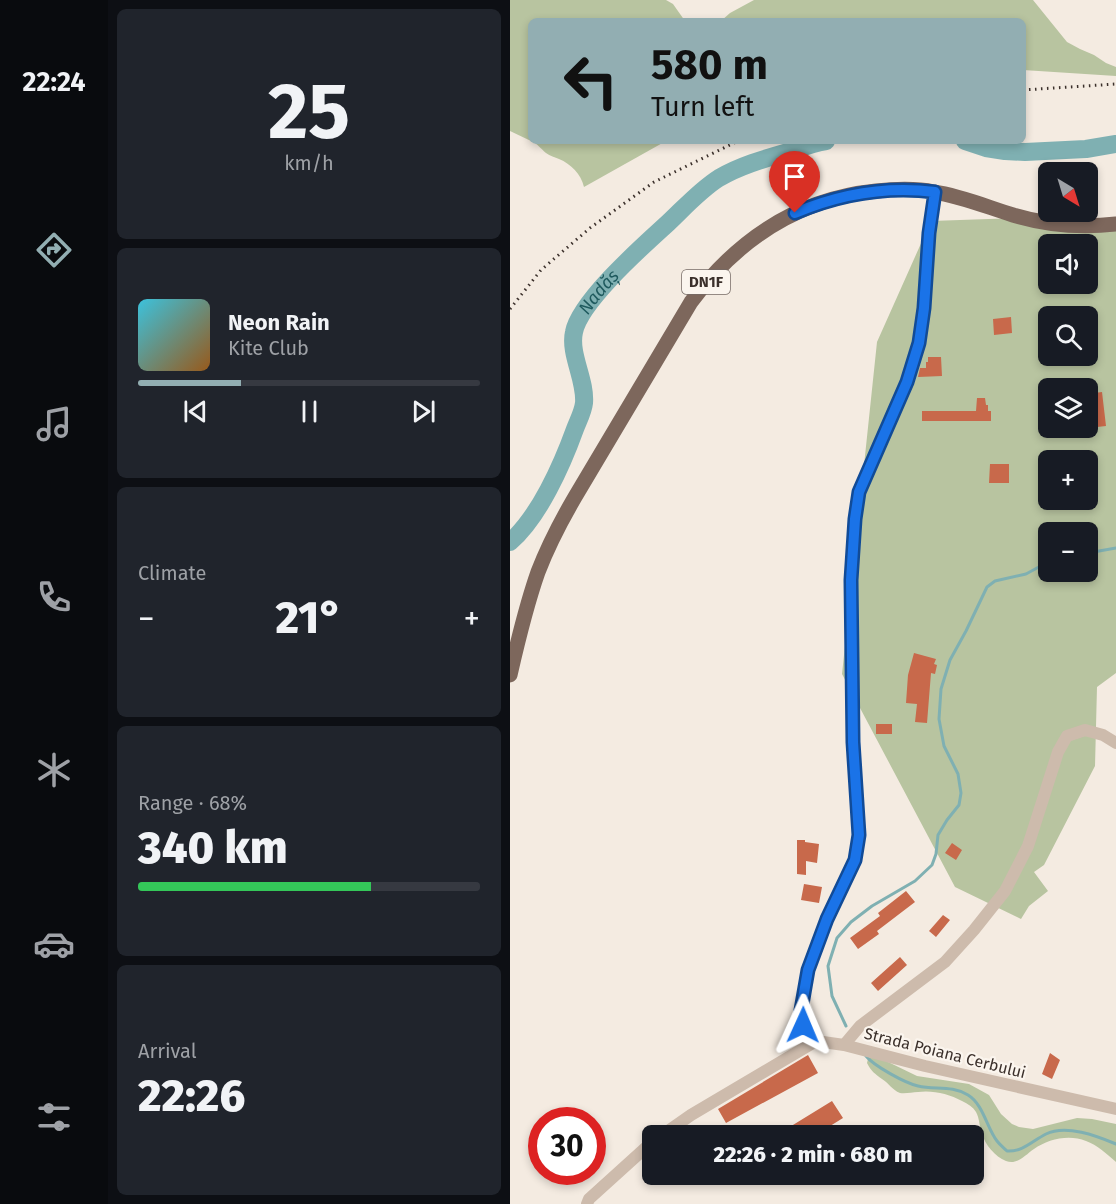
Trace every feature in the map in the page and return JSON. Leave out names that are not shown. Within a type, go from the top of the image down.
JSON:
[{"type":"main road","name":"DN1F","points":[[510,675],[538,571],[558,527],[677,324],[699,291],[717,270],[757,235],[789,216],[825,201],[887,190],[935,192],[1043,222],[1084,226],[1116,224]]},
{"type":"street","points":[[677,1125],[816,1041],[808,1035],[803,1025],[801,1010],[808,970],[827,919],[855,860],[859,835],[853,742],[851,600],[855,519],[859,492],[907,382],[919,343],[935,192]]},
{"type":"street","points":[[844,1045],[860,1026],[945,962],[1005,891],[1028,846],[1058,752],[1067,736],[1085,730],[1103,735],[1116,743]]},
{"type":"street","name":"Strada Poiana Cerbului","points":[[816,1041],[844,1045],[925,1066],[1116,1108]]},
{"type":"street","points":[[587,1204],[589,1199],[642,1151]]},
{"type":"green space","points":[[510,0],[666,0],[673,4],[683,18],[528,18],[528,140],[510,131]]},
{"type":"green space","points":[[754,0],[1033,0],[1067,42],[1116,67],[1116,76],[1026,70],[1026,18],[724,18]]},
{"type":"green space","points":[[536,144],[661,144],[584,187],[581,178],[571,167],[548,154]]},
{"type":"green space","points":[[1038,217],[1038,222],[1116,224],[1116,673],[1097,687],[1095,766],[1044,865],[1034,872],[1048,891],[1029,906],[1021,919],[955,887],[842,674],[877,342],[931,221]]},
{"type":"green space","points":[[872,1056],[884,1060],[917,1076],[969,1084],[989,1095],[1001,1114],[1019,1127],[1033,1129],[1077,1118],[1116,1124],[1116,1162],[1090,1143],[1073,1138],[1046,1143],[1018,1161],[1006,1161],[988,1146],[984,1140],[984,1125],[980,1125],[975,1110],[970,1106],[941,1093],[897,1092],[875,1074],[867,1063]]},
{"type":"building","points":[[1011,317],[1012,333],[994,335],[993,319]]},
{"type":"building","points":[[928,357],[941,357],[942,376],[918,377],[920,368],[926,368]]},
{"type":"building","points":[[1098,392],[1102,392],[1106,426],[1098,427]]},
{"type":"building","points":[[977,398],[985,398],[988,411],[991,411],[991,421],[922,421],[922,411],[976,411]]},
{"type":"building","points":[[990,464],[1009,464],[1009,483],[989,483]]},
{"type":"building","points":[[914,653],[936,659],[935,674],[931,673],[927,723],[915,722],[917,704],[906,703],[908,675]]},
{"type":"building","points":[[876,724],[892,724],[892,734],[876,734]]},
{"type":"building","points":[[797,840],[819,844],[817,863],[806,861],[806,875],[797,874]]},
{"type":"building","points":[[952,843],[962,850],[956,860],[945,853]]},
{"type":"building","points":[[804,884],[822,887],[819,903],[801,900]]},
{"type":"building","points":[[906,891],[915,902],[877,931],[879,934],[858,949],[850,938],[880,916],[878,913]]},
{"type":"building","points":[[943,915],[950,920],[936,937],[929,931]]},
{"type":"building","points":[[900,957],[907,965],[878,991],[871,983]]},
{"type":"building","points":[[1050,1053],[1060,1060],[1052,1079],[1042,1074]]},
{"type":"building","points":[[808,1055],[818,1073],[726,1123],[718,1109]]},
{"type":"building","points":[[832,1101],[843,1118],[832,1125],[793,1125]]},
{"type":"waterway","name":"Nadăș","points":[[510,542],[531,519],[540,505],[582,413],[583,385],[575,358],[573,340],[579,319],[588,305],[629,259],[712,183],[727,173],[763,159],[813,144]]},
{"type":"waterway","name":"Nadăș","points":[[974,144],[1005,151],[1025,152],[1086,149],[1116,144]]},
{"type":"waterway","points":[[1098,551],[1116,548]]},
{"type":"waterway","points":[[846,1026],[832,996],[828,966],[837,938],[851,922],[872,906],[915,881],[932,865],[938,835],[959,805],[961,793],[958,774],[944,746],[939,719],[941,689],[950,660],[987,587],[995,581],[1026,574],[1038,567]]},
{"type":"waterway","points":[[866,1056],[883,1069],[912,1084],[956,1090],[968,1095],[981,1110],[993,1136],[1007,1151],[1018,1150],[1046,1134],[1063,1130],[1081,1132],[1116,1144]]},
{"type":"railway","points":[[1026,90],[1116,84]]},
{"type":"railway","points":[[510,309],[541,270],[590,228],[654,182],[732,144]]},
{"type":"route","points":[[795,213],[825,201],[862,193],[898,190],[935,192],[919,343],[907,382],[859,492],[851,580],[853,742],[859,835],[855,860],[827,919],[808,970],[801,1010],[803,1025]]}]
